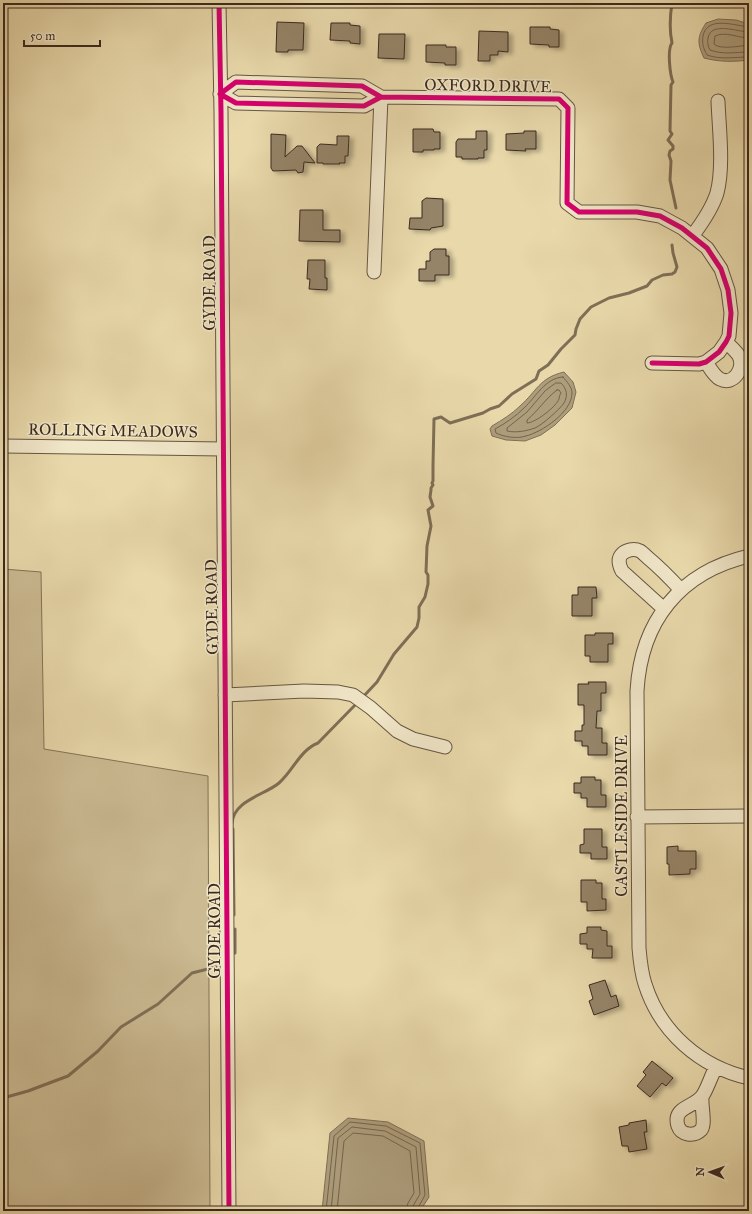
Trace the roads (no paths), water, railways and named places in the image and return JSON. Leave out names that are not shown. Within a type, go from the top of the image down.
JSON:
[{"type":"street","name":"GYDE ROAD","points":[[219,3],[229,1211]]},
{"type":"street","name":"OXFORD DRIVE","points":[[220,94],[236,82],[362,86],[381,96],[559,99],[568,108],[568,203],[579,212],[637,212],[660,216],[682,228],[707,248],[721,270],[728,290],[732,314],[729,336],[719,352],[706,362]]},
{"type":"street","points":[[220,94],[236,103],[356,106],[364,106],[381,96]]},
{"type":"street","points":[[374,272],[381,96]]},
{"type":"street","points":[[693,236],[705,219],[717,193],[720,161],[718,101]]},
{"type":"street","points":[[652,364],[699,364],[706,362],[712,372],[721,379],[727,380],[734,378],[741,368],[740,360],[738,355],[726,342]]},
{"type":"street","name":"ROLLING MEADOWS","points":[[3,446],[223,449]]},
{"type":"street","points":[[664,609],[622,571],[619,565],[619,558],[622,554],[627,550],[640,551],[658,566],[681,590]]},
{"type":"street","name":"CASTLESIDE DRIVE","points":[[749,556],[712,568],[681,590],[664,609],[647,639],[641,658],[637,691],[638,948],[645,984],[657,1012],[674,1034],[696,1054],[716,1067],[749,1078]]},
{"type":"street","points":[[225,695],[304,691],[338,692],[353,695],[397,732],[413,739],[445,747]]},
{"type":"street","points":[[638,817],[749,816]]},
{"type":"street","points":[[702,1097],[716,1067]]},
{"type":"water","points":[[718,19],[736,20],[749,24],[749,60],[726,61],[704,58],[699,44],[701,32],[706,23]]},
{"type":"water","points":[[564,372],[573,382],[576,392],[572,408],[555,425],[541,435],[525,441],[506,440],[492,436],[490,429],[492,426],[517,409],[544,381]]},
{"type":"water","points":[[348,1118],[388,1122],[424,1141],[429,1197],[420,1211],[322,1211],[330,1133]]},
{"type":"waterway","points":[[672,3],[670,23],[672,43],[670,46],[669,56],[673,82],[671,85],[670,131],[672,134],[668,140],[673,146],[673,149],[670,151],[669,155],[671,161],[670,180],[676,208]]},
{"type":"waterway","points":[[362,698],[377,682],[394,654],[417,627],[419,607],[425,597],[428,584],[428,575],[426,572],[427,546],[431,526],[428,510],[433,506],[430,497],[431,488],[433,485],[434,419],[441,417],[450,423],[483,413],[499,406],[512,394],[536,379],[539,371],[548,365],[575,335],[580,319],[591,307],[609,298],[629,293],[647,286],[652,280],[675,272],[677,267],[672,245]]},
{"type":"waterway","points":[[232,823],[234,815],[244,803],[279,783],[301,756],[312,746],[318,743],[358,702]]},
{"type":"waterway","points":[[233,829],[234,915]]},
{"type":"waterway","points":[[235,929],[235,953]]},
{"type":"waterway","points":[[3,1098],[28,1091],[68,1076],[98,1051],[121,1027],[158,1004],[192,973],[216,967]]}]
